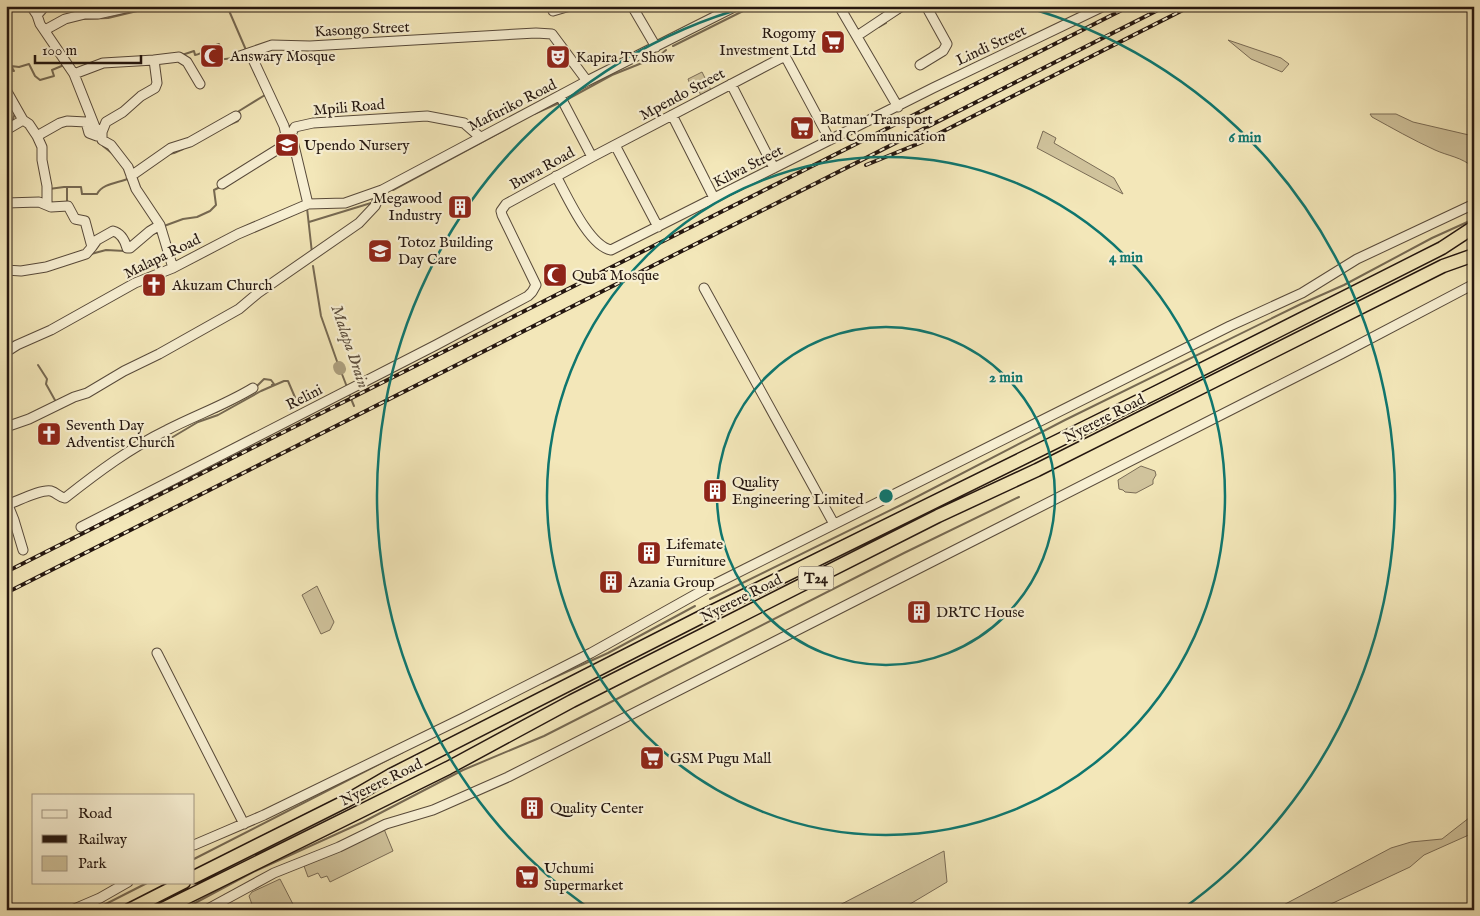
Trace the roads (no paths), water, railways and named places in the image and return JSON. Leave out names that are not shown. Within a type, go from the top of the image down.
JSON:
[{"type":"highway","name":"Nyerere Road","points":[[195,876],[348,800],[391,775],[698,618],[1157,392],[1442,248],[1474,227]]},
{"type":"highway","name":"Nyerere Road","points":[[161,910],[448,768],[572,701],[938,516],[1037,470],[1443,266],[1474,255]]},
{"type":"highway","points":[[128,910],[180,884]]},
{"type":"street","points":[[31,6],[40,24],[74,74],[95,127],[102,132]]},
{"type":"street","points":[[37,15],[45,6]]},
{"type":"street","points":[[45,30],[65,18],[85,14],[98,14],[134,6]]},
{"type":"street","points":[[553,11],[570,6]]},
{"type":"street","points":[[632,6],[656,47]]},
{"type":"street","points":[[839,6],[898,107]]},
{"type":"street","points":[[857,36],[902,6]]},
{"type":"street","points":[[920,65],[943,51],[947,44],[926,6]]},
{"type":"street","name":"Mafuriko Road","points":[[308,205],[345,204],[382,190],[731,7]]},
{"type":"street","name":"Lindi Street","points":[[898,107],[933,88],[1098,8]]},
{"type":"street","name":"Kasongo Street","points":[[237,57],[272,45],[310,46],[536,33],[552,34],[587,81]]},
{"type":"street","points":[[222,184],[283,146],[287,141],[284,126],[250,53]]},
{"type":"street","name":"Mpendo Street","points":[[592,157],[784,56],[830,140]]},
{"type":"street","points":[[74,74],[108,62],[182,57],[200,84]]},
{"type":"street","points":[[154,60],[157,83],[155,88],[106,122],[102,132],[102,140],[111,146],[128,167],[136,189],[160,226],[172,268]]},
{"type":"street","points":[[731,84],[774,168]]},
{"type":"street","points":[[6,90],[23,120],[29,124],[42,147],[42,160],[47,186],[47,205]]},
{"type":"street","points":[[560,96],[592,157]]},
{"type":"street","name":"Kilwa Street","points":[[556,176],[588,233],[606,249],[611,250],[898,107]]},
{"type":"street","name":"Mpili Road","points":[[308,205],[292,137],[295,127],[313,123],[416,115],[464,123],[480,137]]},
{"type":"street","points":[[672,115],[714,198]]},
{"type":"street","points":[[131,176],[171,148],[190,142],[236,116]]},
{"type":"street","points":[[6,130],[23,120]]},
{"type":"street","points":[[36,136],[56,124],[67,121],[86,122],[89,133],[96,136],[102,132]]},
{"type":"street","points":[[615,145],[658,226]]},
{"type":"street","name":"Buwa Road","points":[[536,285],[501,210],[506,204],[592,157]]},
{"type":"street","points":[[6,427],[29,420],[74,397],[87,393],[239,309],[258,293],[359,223],[375,206],[382,190]]},
{"type":"street","points":[[6,204],[39,202],[51,207],[68,206],[76,219],[85,221],[89,250]]},
{"type":"street","points":[[195,845],[244,824],[591,654],[707,588],[1230,326],[1302,293],[1357,259],[1474,204]]},
{"type":"street","name":"Malapa Road","points":[[6,352],[51,330],[134,283],[172,268],[238,234],[308,205]]},
{"type":"street","points":[[6,270],[33,270],[89,250],[97,240],[113,232],[118,232],[127,248],[130,248],[150,231],[160,226]]},
{"type":"street","points":[[206,910],[274,873],[339,847],[386,824],[434,810],[508,777],[1341,354],[1474,284]]},
{"type":"street","name":"Relini","points":[[81,527],[436,345],[528,296],[536,285]]},
{"type":"street","points":[[704,288],[834,524]]},
{"type":"street","points":[[23,550],[8,502],[45,491],[66,498],[125,453],[168,429],[228,403],[254,388]]},
{"type":"street","points":[[157,653],[244,824]]},
{"type":"street","points":[[72,910],[100,898],[124,884]]},
{"type":"waterway","points":[[80,19],[108,18],[158,6]]},
{"type":"waterway","name":"Malapa Drain","points":[[227,6],[246,50]]},
{"type":"waterway","points":[[673,46],[753,6]]},
{"type":"waterway","points":[[888,20],[911,6]]},
{"type":"waterway","points":[[879,27],[886,23]]},
{"type":"waterway","points":[[182,55],[194,51],[195,55],[219,44],[221,59]]},
{"type":"waterway","points":[[659,56],[666,50]]},
{"type":"waterway","points":[[203,52],[203,63],[234,58]]},
{"type":"waterway","points":[[566,100],[612,75],[657,57]]},
{"type":"waterway","points":[[6,70],[14,71],[11,66],[19,67],[29,64],[35,76],[40,80],[54,76],[52,70],[64,65]]},
{"type":"waterway","points":[[224,127],[238,121],[239,111],[265,95]]},
{"type":"waterway","points":[[534,114],[559,103]]},
{"type":"waterway","points":[[6,124],[13,119],[15,113]]},
{"type":"waterway","points":[[393,190],[510,127]]},
{"type":"waterway","points":[[103,146],[113,154]]},
{"type":"waterway","points":[[169,154],[183,149]]},
{"type":"waterway","points":[[49,189],[81,187],[82,194],[97,194],[107,185],[130,178]]},
{"type":"waterway","points":[[67,187],[67,202]]},
{"type":"waterway","points":[[164,226],[183,219],[197,217],[210,211],[216,205],[214,190],[220,187]]},
{"type":"waterway","points":[[309,222],[371,203]]},
{"type":"waterway","name":"Malapa Drain","points":[[307,208],[312,253]]},
{"type":"waterway","points":[[710,599],[903,504],[1065,420],[1301,304],[1344,285],[1432,238],[1474,219]]},
{"type":"waterway","points":[[91,254],[106,250],[125,251]]},
{"type":"waterway","name":"Malapa Drain","points":[[313,266],[321,316],[339,367]]},
{"type":"waterway","points":[[38,365],[47,379],[46,384],[56,402]]},
{"type":"waterway","name":"Malapa Drain","points":[[340,369],[347,387]]},
{"type":"waterway","points":[[256,387],[264,379],[271,380],[274,384],[272,385]]},
{"type":"waterway","points":[[146,447],[171,438],[198,422],[218,415],[261,391],[284,381],[288,381],[297,402]]},
{"type":"waterway","name":"Malapa Drain","points":[[349,394],[354,406]]},
{"type":"waterway","points":[[216,412],[234,403]]},
{"type":"waterway","points":[[182,427],[191,423]]},
{"type":"waterway","points":[[182,910],[253,872],[363,822],[463,770],[544,736],[904,553],[1019,497]]},
{"type":"waterway","points":[[542,683],[608,653],[695,606]]},
{"type":"waterway","points":[[195,858],[403,752]]},
{"type":"waterway","points":[[94,910],[145,884]]},
{"type":"waterway","points":[[1466,910],[1474,905]]},
{"type":"railway","points":[[6,572],[1130,6]]},
{"type":"railway","points":[[6,593],[1166,6]]},
{"type":"railway","points":[[866,165],[920,143],[1191,6]]},
{"type":"place","name":"Rogomy Investment Ltd","points":[[833,42]]},
{"type":"place","name":"Answary Mosque","points":[[212,56]]},
{"type":"place","name":"Kapira Tv Show","points":[[558,57]]},
{"type":"place","name":"Batman Transport and Communication","points":[[802,128]]},
{"type":"place","name":"Upendo Nursery","points":[[287,145]]},
{"type":"place","name":"Megawood Industry","points":[[460,207]]},
{"type":"place","name":"Totoz Building Day Care","points":[[380,251]]},
{"type":"place","name":"Quba Mosque","points":[[555,275]]},
{"type":"place","name":"Akuzam Church","points":[[154,285]]},
{"type":"place","name":"Seventh Day Adventist Church","points":[[49,434]]},
{"type":"place","name":"Quality Engineering Limited","points":[[715,491]]},
{"type":"place","name":"Lifemate Furniture","points":[[649,553]]},
{"type":"place","name":"Azania Group","points":[[611,582]]},
{"type":"place","name":"DRTC House","points":[[919,612]]},
{"type":"place","name":"GSM Pugu Mall","points":[[652,758]]},
{"type":"place","name":"Quality Center","points":[[532,808]]},
{"type":"place","name":"Uchumi Supermarket","points":[[527,877]]}]
